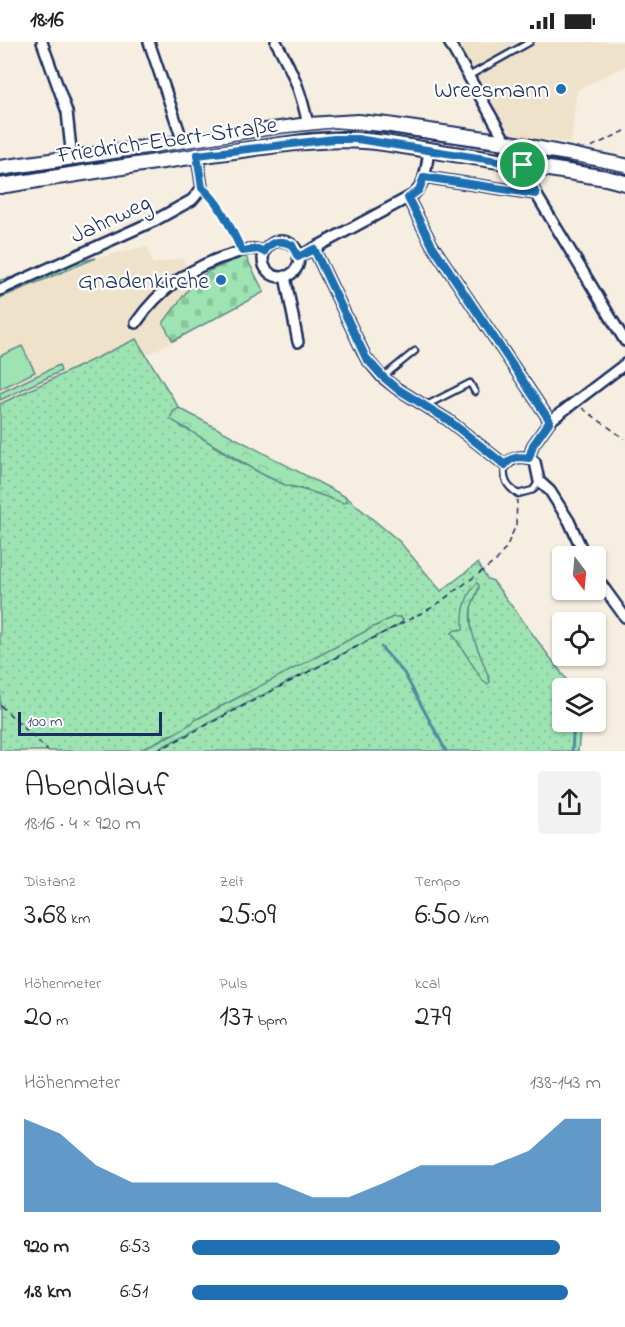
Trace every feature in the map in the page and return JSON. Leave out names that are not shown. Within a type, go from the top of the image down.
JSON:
[{"type":"main road","name":"Friedrich-Ebert-Straße","points":[[0,168],[308,125],[358,122],[506,142],[620,164]]},
{"type":"main road","name":"Friedrich-Ebert-Straße","points":[[0,186],[197,155],[334,139],[357,139],[606,178],[625,183]]},
{"type":"main road","points":[[606,178],[620,164],[625,151]]},
{"type":"street","points":[[42,42],[67,112],[72,159]]},
{"type":"street","points":[[149,42],[183,142]]},
{"type":"street","points":[[276,42],[301,92],[308,125]]},
{"type":"street","points":[[449,42],[506,142],[523,165],[536,194],[625,341]]},
{"type":"street","points":[[298,257],[419,190],[429,151]]},
{"type":"street","points":[[197,155],[202,188]]},
{"type":"street","points":[[424,177],[536,194]]},
{"type":"street","name":"Jahnweg","points":[[0,290],[154,221],[192,200],[202,188]]},
{"type":"street","points":[[408,198],[432,245],[550,421]]},
{"type":"street","points":[[279,241],[286,242],[296,251],[298,257],[294,271],[285,276],[273,275],[264,265],[264,252],[272,243],[279,241]]},
{"type":"street","points":[[136,323],[147,307],[174,283],[195,269],[242,251],[258,249],[264,252]]},
{"type":"street","points":[[314,249],[366,358],[383,377],[448,420],[505,465],[511,459],[520,456],[535,462],[538,481],[550,491],[569,521],[580,546]]},
{"type":"street","points":[[285,276],[298,342]]},
{"type":"street","points":[[529,458],[533,445],[550,421],[625,364]]},
{"type":"street","points":[[606,591],[625,617]]},
{"type":"lane","points":[[469,76],[527,43]]},
{"type":"lane","points":[[383,377],[415,351]]},
{"type":"lane","points":[[425,406],[470,383],[475,392]]},
{"type":"lane","points":[[505,465],[504,481],[508,488],[518,494],[533,490],[538,481]]},
{"type":"path","points":[[202,188],[225,217],[242,251]]},
{"type":"path","points":[[575,403],[625,439]]},
{"type":"path","points":[[158,751],[433,608],[496,561],[506,548],[516,525],[518,494]]},
{"type":"path","points":[[0,705],[48,751]]},
{"type":"shaded area","points":[[440,42],[625,42],[625,66],[577,90],[571,143],[494,132]]},
{"type":"shaded area","points":[[148,246],[152,264],[182,258],[194,282],[163,323],[173,341],[145,356],[136,339],[0,404],[0,298],[96,258]]},
{"type":"green space","points":[[245,255],[264,292],[173,341],[163,323],[194,282],[211,270]]},
{"type":"green space","points":[[96,258],[0,298],[0,280]]},
{"type":"green space","points":[[136,339],[179,408],[173,412],[181,427],[197,434],[227,455],[285,485],[347,502],[346,497],[399,541],[441,591],[478,563],[487,579],[493,581],[552,660],[552,666],[557,666],[566,678],[552,678],[552,732],[580,732],[578,751],[154,751],[400,624],[403,620],[400,617],[393,617],[197,719],[183,731],[169,735],[139,751],[0,751],[0,404]],"holes":[[[477,584],[479,588],[471,607],[471,631],[490,682],[472,663],[452,633],[460,629],[464,631]]]},
{"type":"green space","points":[[22,346],[35,372],[0,389],[0,356]]},
{"type":"green space","points":[[59,365],[61,371],[0,400],[0,393]]},
{"type":"green space","points":[[179,408],[346,497],[347,502],[343,503],[304,489],[285,485],[262,474],[170,419],[173,412]]},
{"type":"green space","points":[[477,583],[479,585],[470,618],[476,645],[490,682],[487,684],[452,633],[455,630],[463,630],[465,605],[469,593]]},
{"type":"green space","points":[[393,617],[400,617],[403,620],[400,624],[154,751],[139,751],[197,719]]},
{"type":"waterway","points":[[381,647],[404,673],[446,751]]},
{"type":"waterway","points":[[572,751],[573,732]]},
{"type":"tram line","points":[[0,176],[285,133],[335,128],[385,132],[625,172]]},
{"type":"place","name":"Wreesmann","points":[[561,89]]},
{"type":"place","name":"Gnadenkirche","points":[[221,280]]},
{"type":"route","points":[[357,139],[523,165],[536,194],[424,177],[419,190],[408,198],[432,245],[550,421],[533,445],[529,458],[520,456],[511,459],[505,465],[448,420],[396,388],[366,358],[314,249],[298,257],[292,245],[279,241],[272,243],[264,252],[258,249],[242,251],[225,217],[202,188],[197,155],[313,141],[357,139]]}]
